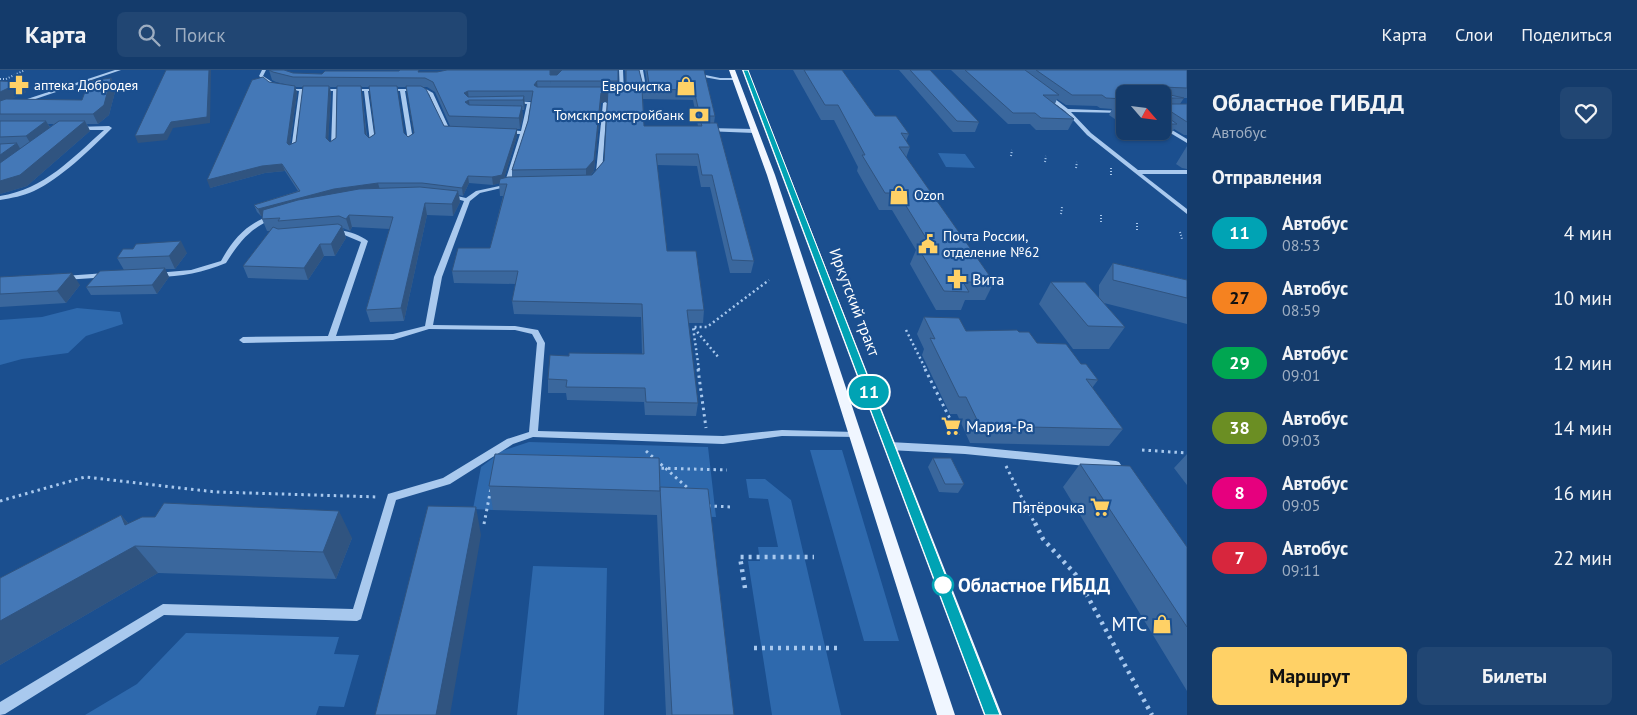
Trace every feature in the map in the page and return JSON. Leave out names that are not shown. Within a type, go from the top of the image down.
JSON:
[{"type":"main road","name":"Иркутский тракт","points":[[745,70],[992,715]]},
{"type":"main road","points":[[734,75],[855,435],[946,715]]},
{"type":"street","points":[[0,110],[119,70]]},
{"type":"street","points":[[264,70],[261,76],[273,85],[301,91],[424,90],[431,93],[447,130],[463,130]]},
{"type":"street","points":[[613,94],[622,94],[621,70]]},
{"type":"street","points":[[641,70],[645,92]]},
{"type":"street","points":[[683,70],[684,72],[697,75],[734,75]]},
{"type":"street","points":[[402,90],[410,140]]},
{"type":"street","points":[[293,149],[301,91]]},
{"type":"street","points":[[333,145],[335,91]]},
{"type":"street","points":[[366,91],[372,141]]},
{"type":"street","points":[[1043,92],[1067,110],[1089,134],[1187,212]]},
{"type":"street","points":[[506,102],[530,103],[507,185]]},
{"type":"street","points":[[594,178],[599,172],[605,103]]},
{"type":"street","points":[[0,104],[16,104]]},
{"type":"street","points":[[1067,110],[1116,112]]},
{"type":"street","points":[[518,114],[528,114]]},
{"type":"street","points":[[0,198],[26,194],[41,187],[109,128],[71,128]]},
{"type":"street","points":[[703,130],[754,131]]},
{"type":"street","points":[[496,131],[523,133]]},
{"type":"street","points":[[1137,172],[1187,172]]},
{"type":"street","points":[[429,327],[438,278],[468,200],[478,192],[507,185],[516,185]]},
{"type":"street","points":[[441,196],[468,200]]},
{"type":"street","points":[[1173,201],[1187,202]]},
{"type":"street","points":[[148,275],[176,275],[209,268],[224,262],[234,242],[253,225],[278,215]]},
{"type":"street","points":[[326,234],[343,232],[365,241],[330,338]]},
{"type":"street","points":[[60,278],[119,275]]},
{"type":"street","points":[[243,340],[393,337],[429,327],[515,328],[535,332],[541,343],[533,434]]},
{"type":"street","points":[[0,709],[163,609],[357,615],[392,497],[446,481],[510,441],[533,434],[708,440],[782,433],[855,435]]},
{"type":"street","points":[[889,446],[998,452],[1116,465]]},
{"type":"lane","points":[[1171,131],[1187,141]]},
{"type":"path","points":[[0,79],[6,79],[25,70]]},
{"type":"path","points":[[1011,156],[1012,150]]},
{"type":"path","points":[[1045,162],[1046,156]]},
{"type":"path","points":[[1076,162],[1076,168]]},
{"type":"path","points":[[1111,168],[1112,175]]},
{"type":"path","points":[[1061,214],[1062,207]]},
{"type":"path","points":[[1101,215],[1101,222]]},
{"type":"path","points":[[1137,223],[1138,230]]},
{"type":"path","points":[[1180,232],[1182,239]]},
{"type":"path","points":[[692,327],[707,327],[769,280]]},
{"type":"path","points":[[692,327],[719,358]]},
{"type":"path","points":[[692,327],[708,440]]},
{"type":"path","points":[[906,330],[965,450]]},
{"type":"path","points":[[630,437],[694,493]]},
{"type":"path","points":[[1142,450],[1187,453]]},
{"type":"path","points":[[998,452],[1043,539],[1076,575],[1152,715]]},
{"type":"path","points":[[645,467],[727,470]]},
{"type":"path","points":[[0,501],[85,477],[216,492],[392,497]]},
{"type":"path","points":[[484,524],[492,479]]},
{"type":"path","points":[[701,500],[708,506],[733,507]]},
{"type":"path","points":[[745,588],[740,557],[814,557]]},
{"type":"path","points":[[754,648],[837,648]]},
{"type":"shaded area","points":[[938,153],[965,154],[975,168],[946,167]]},
{"type":"shaded area","points":[[77,308],[120,312],[123,324],[86,336],[68,353],[22,359],[0,365],[0,320],[42,317]]},
{"type":"shaded area","points":[[529,442],[708,447],[716,517],[657,515],[499,478],[493,510],[473,509],[481,467],[502,451]]},
{"type":"shaded area","points":[[810,450],[842,450],[899,641],[864,641]]},
{"type":"shaded area","points":[[746,479],[765,479],[791,500],[841,715],[772,715],[748,561],[760,561],[758,547],[778,547],[768,499],[749,498]]},
{"type":"shaded area","points":[[533,566],[607,568],[604,715],[517,715]]},
{"type":"shaded area","points":[[186,633],[339,637],[334,654],[359,655],[344,707],[319,706],[316,715],[85,715],[137,684]]},
{"type":"building","points":[[166,70],[209,70],[207,117],[171,122],[164,134],[135,136]]},
{"type":"building","points":[[269,70],[322,74],[325,71],[550,70],[550,75],[557,75],[562,70],[618,70],[618,81],[537,81],[534,85],[537,87],[624,87],[626,85],[626,70],[639,70],[642,82],[649,84],[647,70],[704,70],[715,116],[700,116],[694,90],[642,89],[644,126],[702,126],[701,123],[717,123],[754,261],[732,260],[712,175],[702,175],[698,154],[656,154],[667,251],[696,251],[704,310],[687,310],[698,403],[646,402],[645,388],[566,387],[567,380],[548,379],[550,355],[569,356],[569,353],[644,354],[642,304],[512,301],[518,271],[452,271],[458,248],[490,248],[507,184],[499,184],[500,179],[508,177],[592,175],[604,161],[608,90],[601,93],[594,160],[586,169],[512,170],[528,121],[533,91],[468,91],[464,93],[468,97],[524,96],[523,100],[469,100],[465,102],[469,105],[522,106],[519,118],[449,116],[433,82],[425,78],[293,77]]},
{"type":"building","points":[[804,70],[842,70],[875,116],[896,116],[909,134],[901,133],[910,147],[899,147],[994,282],[963,282],[969,292],[944,291],[917,246],[931,246],[898,193],[885,193],[862,155],[865,155],[838,105],[825,105]]},
{"type":"building","points":[[910,70],[930,70],[979,122],[957,121]]},
{"type":"building","points":[[965,70],[1025,70],[1059,95],[1043,95],[1074,119],[1041,118],[1035,113],[1013,113]]},
{"type":"building","points":[[1036,70],[1187,70],[1187,88],[1171,87],[1171,85],[1116,85],[1116,99],[1106,98],[1102,95],[1072,95]]},
{"type":"building","points":[[263,77],[269,82],[295,86],[287,143],[289,145],[296,142],[303,86],[329,86],[326,138],[330,142],[336,138],[337,86],[361,86],[365,134],[369,138],[375,134],[369,86],[397,86],[404,133],[408,137],[414,133],[406,86],[421,86],[426,89],[444,126],[517,129],[502,175],[492,177],[468,176],[462,188],[422,183],[378,183],[334,189],[258,209],[254,205],[300,191],[282,164],[262,166],[207,180],[252,80]]},
{"type":"building","points":[[111,78],[104,105],[93,114],[0,114],[0,101],[6,99],[82,100],[89,81]]},
{"type":"building","points":[[0,81],[21,82],[0,92]]},
{"type":"building","points":[[1171,95],[1184,98],[1171,98]]},
{"type":"building","points":[[1171,104],[1187,104],[1187,122],[1171,112]]},
{"type":"building","points":[[0,121],[46,121],[26,136],[0,137]]},
{"type":"building","points":[[59,121],[85,121],[20,175],[0,181],[0,163]]},
{"type":"building","points":[[17,143],[0,155],[0,144]]},
{"type":"building","points":[[420,187],[458,191],[452,204],[425,203],[401,308],[366,310],[393,217],[349,215],[346,219],[339,216],[278,221],[280,218],[262,219],[263,210],[298,200],[359,189]]},
{"type":"building","points":[[338,224],[342,226],[331,244],[320,244],[304,268],[243,266],[273,227],[278,229]]},
{"type":"building","points":[[181,241],[169,256],[117,258],[123,249],[133,249],[136,244]]},
{"type":"building","points":[[1113,263],[1187,280],[1187,298],[1113,280]]},
{"type":"building","points":[[165,268],[152,285],[86,287],[100,271]]},
{"type":"building","points":[[72,273],[57,291],[0,294],[0,277]]},
{"type":"building","points":[[1051,282],[1085,282],[1125,327],[1088,326]]},
{"type":"building","points":[[924,317],[959,318],[966,331],[1017,330],[1019,332],[1029,332],[1037,343],[1066,344],[1081,364],[1086,364],[1098,380],[1086,379],[1123,429],[980,426],[966,397],[959,397],[930,338],[935,339]]},
{"type":"building","points":[[495,454],[659,458],[660,491],[489,486]]},
{"type":"building","points":[[933,458],[951,458],[964,484],[945,484]]},
{"type":"building","points":[[1080,464],[1130,466],[1187,547],[1187,627]]},
{"type":"building","points":[[660,487],[708,489],[734,715],[672,715]]},
{"type":"building","points":[[164,503],[339,511],[323,552],[135,546],[0,621],[0,578],[121,515],[125,525],[142,517],[155,517]]},
{"type":"building","points":[[428,506],[476,507],[436,715],[375,715]]},
{"type":"bus line","name":"11","points":[[745,70],[992,715]]},
{"type":"place","name":"аптека Добродея","points":[[19,85]]},
{"type":"place","name":"Еврочистка","points":[[686,86]]},
{"type":"place","name":"Томскпромстройбанк","points":[[699,115]]},
{"type":"place","name":"Ozon","points":[[899,195]]},
{"type":"place","name":"Почта России, отделение №62","points":[[928,244]]},
{"type":"place","name":"Вита","points":[[957,279]]},
{"type":"place","name":"Мария-Ра","points":[[951,426]]},
{"type":"place","name":"Пятёрочка","points":[[1100,507]]},
{"type":"place","name":"Областное ГИБДД","points":[[943,585]]},
{"type":"place","name":"МТС","points":[[1162,624]]}]
